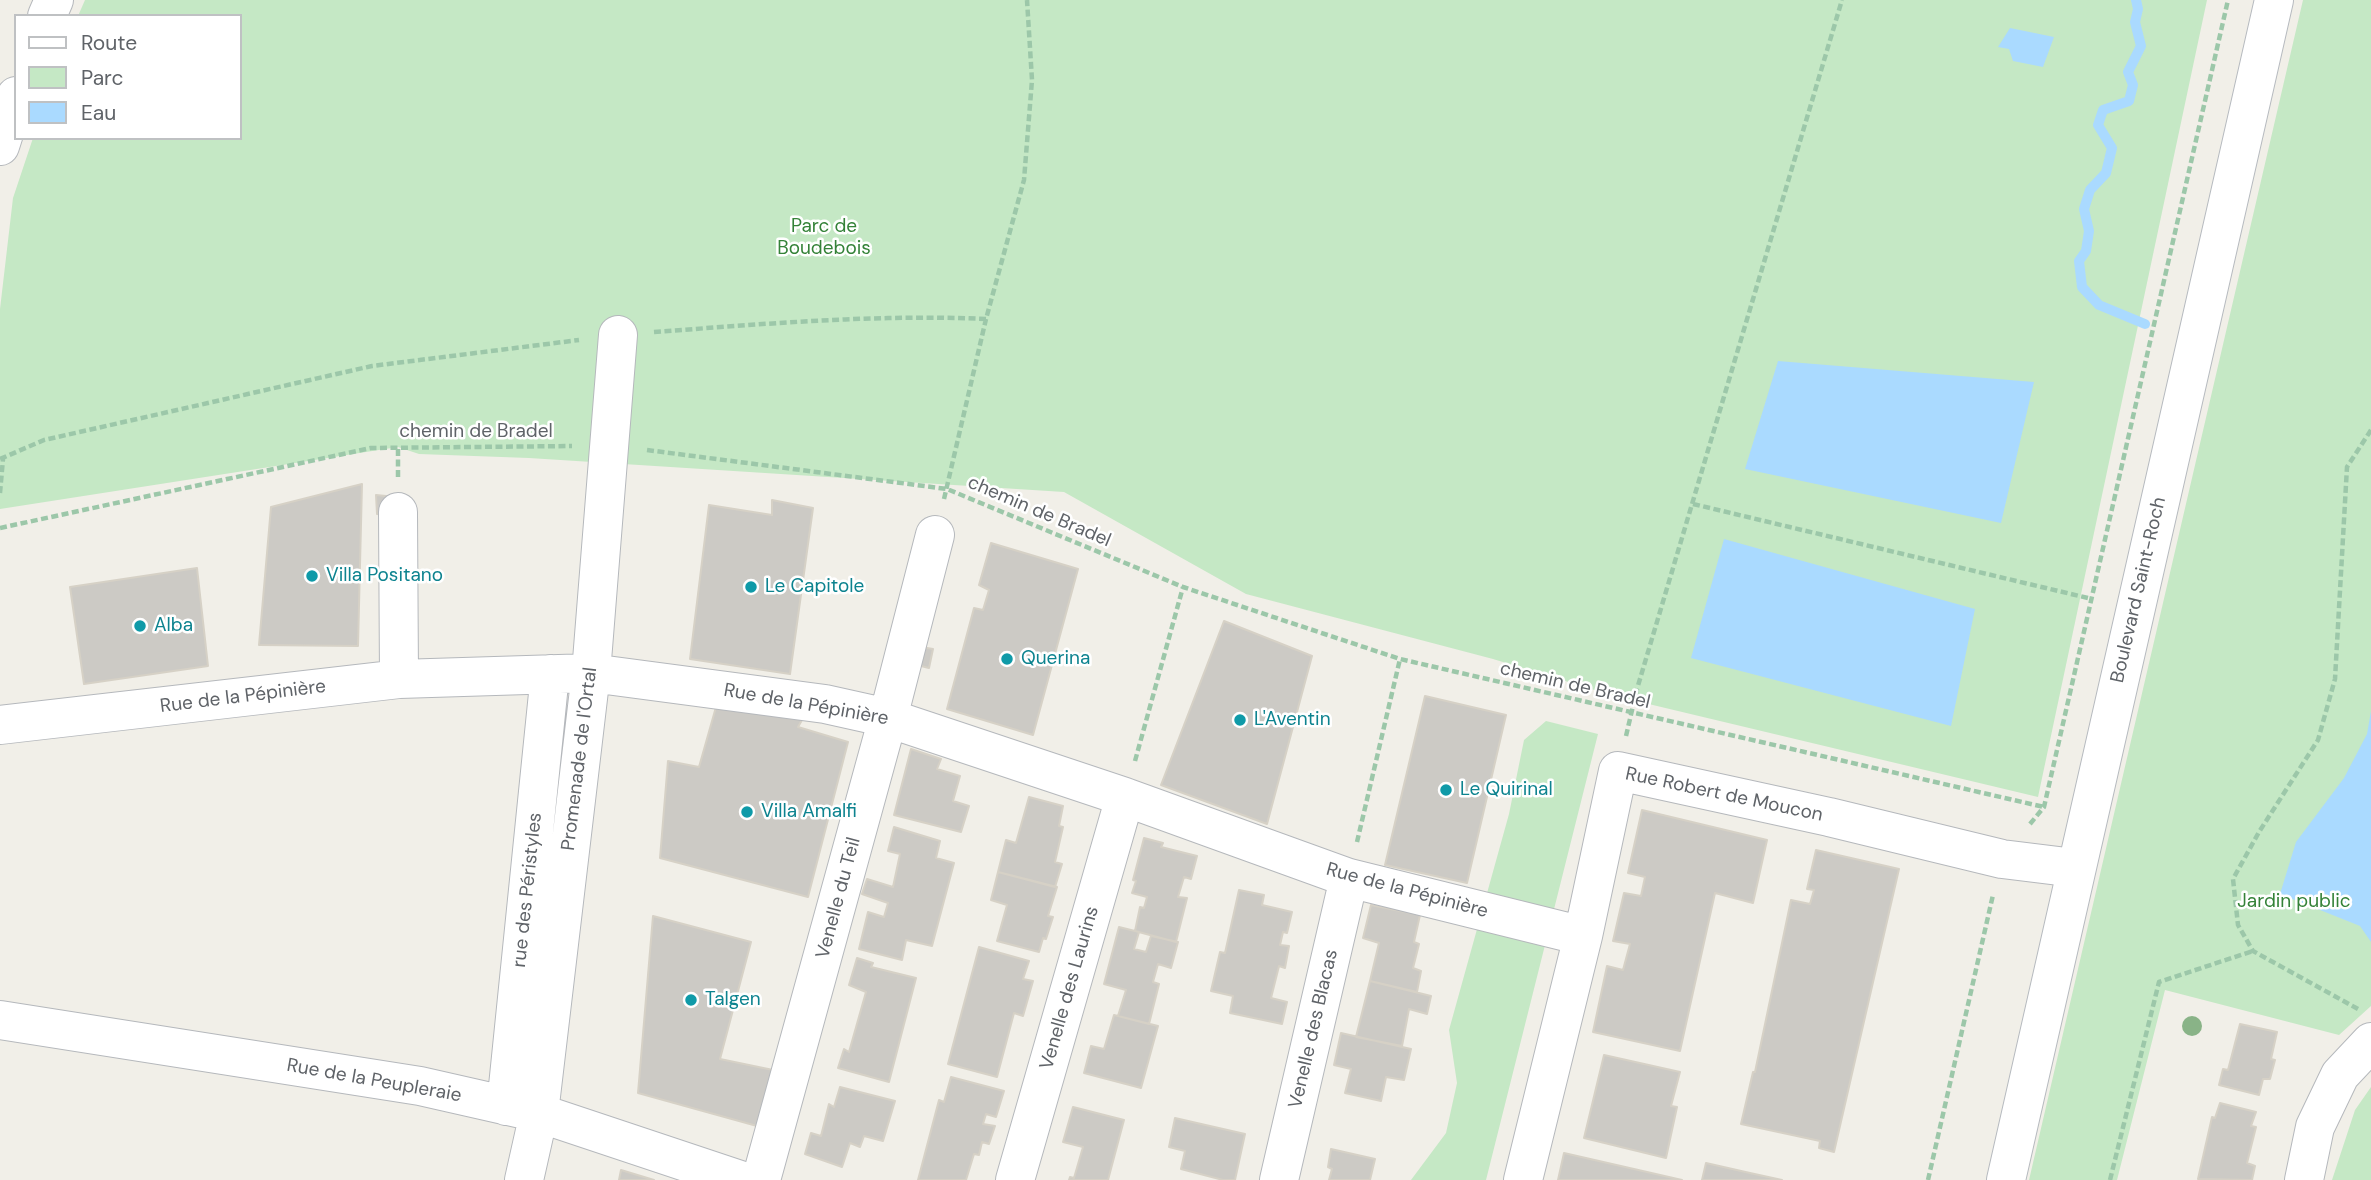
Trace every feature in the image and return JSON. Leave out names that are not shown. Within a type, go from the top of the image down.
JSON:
[{"type":"street","name":"Boulevard Saint-Roch","points":[[2006,1180],[2274,0]]},
{"type":"street","points":[[0,146],[14,102]]},
{"type":"street","name":"Promenade de l'Ortal","points":[[524,1180],[523,1109],[591,673],[618,335]]},
{"type":"street","points":[[398,512],[399,679]]},
{"type":"street","name":"Venelle du Teil","points":[[761,1180],[888,718],[935,535]]},
{"type":"street","name":"Rue de la Pépinière","points":[[0,725],[399,679],[550,674],[591,673],[825,704],[888,718],[1125,797],[1349,878],[1583,936]]},
{"type":"street","name":"rue des Péristyles","points":[[523,1109],[550,674]]},
{"type":"street","name":"Rue Robert de Moucon","points":[[1523,1180],[1583,936],[1618,771],[1829,817],[2002,859],[2075,868]]},
{"type":"street","name":"Venelle des Laurins","points":[[1015,1180],[1125,797]]},
{"type":"street","name":"Venelle des Blacas","points":[[1279,1180],[1349,878]]},
{"type":"street","name":"Rue de la Peupleraie","points":[[0,1020],[419,1086],[523,1109],[740,1180]]},
{"type":"street","points":[[2304,1180],[2315,1127],[2365,1026]]},
{"type":"path","points":[[1618,771],[1631,713],[1842,0]]},
{"type":"path","points":[[1928,1180],[2002,859],[2044,807],[2228,0]]},
{"type":"path","points":[[935,535],[986,319]]},
{"type":"path","points":[[2365,1026],[2253,951],[2238,925],[2233,878],[2318,740],[2334,679],[2347,467],[2371,430]]},
{"type":"path","name":"chemin de Bradel","points":[[0,528],[371,448],[609,446],[947,489],[1183,587],[1399,659],[2044,807]]},
{"type":"path","points":[[0,493],[3,459]]},
{"type":"path","points":[[1693,504],[2092,599]]},
{"type":"path","points":[[1125,797],[1183,587]]},
{"type":"path","points":[[1349,878],[1399,659]]},
{"type":"path","points":[[2110,1180],[2159,982],[2253,951]]},
{"type":"green space","name":"Parc de Boudebois","points":[[85,0],[2207,0],[2038,797],[1611,695],[1493,659],[1246,594],[1064,492],[529,458],[419,454],[398,447],[0,509],[0,309],[13,198],[32,140],[242,140],[242,14],[79,14]]},
{"type":"green space","name":"Jardin public","points":[[2303,0],[2371,0],[2371,1006],[2339,1035],[2165,990],[2117,1180],[2029,1180]]},
{"type":"green space","points":[[1546,721],[1598,734],[1486,1180],[1411,1180],[1446,1133],[1457,1083],[1449,1030],[1509,814],[1524,740]]},
{"type":"green space","points":[[2371,1087],[2371,1180],[2332,1180],[2355,1110]]},
{"type":"water","points":[[2010,28],[2054,37],[2043,67],[2013,61],[2009,49],[1998,47]]},
{"type":"water","points":[[1778,361],[2034,382],[2001,523],[1745,469]]},
{"type":"water","points":[[1724,539],[1975,609],[1951,726],[1691,658]]},
{"type":"water","points":[[2371,711],[2371,942],[2360,926],[2280,894],[2296,842],[2344,778],[2367,734]]},
{"type":"building","name":"Villa Positano","points":[[362,484],[358,646],[259,645],[271,507]]},
{"type":"building","points":[[376,495],[386,496],[386,515],[377,514]]},
{"type":"building","name":"Le Capitole","points":[[772,500],[813,508],[790,674],[690,659],[709,505],[772,515]]},
{"type":"building","name":"Querina","points":[[991,543],[1078,569],[1033,735],[947,709],[974,608],[983,610],[989,590],[979,585]]},
{"type":"building","name":"Alba","points":[[197,568],[208,666],[84,684],[70,587]]},
{"type":"building","name":"L'Aventin","points":[[1224,621],[1312,656],[1267,824],[1161,785]]},
{"type":"building","points":[[921,647],[933,649],[929,668],[917,665]]},
{"type":"building","name":"Le Quirinal","points":[[1425,696],[1506,715],[1467,883],[1385,865]]},
{"type":"building","name":"Villa Amalfi","points":[[716,707],[802,720],[798,727],[848,742],[808,897],[660,858],[668,761],[699,767]]},
{"type":"building","points":[[911,749],[941,759],[937,769],[960,776],[953,801],[969,806],[961,832],[894,815]]},
{"type":"building","points":[[1029,797],[1063,806],[1059,826],[1063,827],[1055,862],[1062,864],[1055,887],[998,872],[1006,840],[1016,843]]},
{"type":"building","points":[[1642,810],[1767,840],[1753,903],[1715,893],[1680,1051],[1593,1032],[1607,966],[1623,970],[1630,944],[1613,941],[1624,893],[1641,896],[1645,877],[1628,873]]},
{"type":"building","points":[[894,827],[940,841],[936,858],[954,863],[932,946],[906,940],[902,960],[859,949],[868,912],[884,917],[888,903],[862,894],[867,879],[893,887],[900,854],[888,851]]},
{"type":"building","points":[[1144,838],[1163,843],[1161,847],[1197,856],[1191,879],[1184,877],[1178,897],[1187,898],[1176,942],[1135,931],[1140,907],[1144,908],[1147,897],[1132,893]]},
{"type":"building","points":[[1816,850],[1899,869],[1834,1152],[1819,1148],[1820,1141],[1741,1124],[1755,1072],[1791,900],[1810,904],[1814,890],[1807,889]]},
{"type":"building","points":[[998,872],[1057,887],[1048,916],[1053,917],[1039,952],[997,941],[1007,905],[991,900]]},
{"type":"building","points":[[1239,890],[1264,895],[1262,905],[1292,912],[1287,933],[1283,932],[1280,945],[1289,946],[1285,968],[1279,966],[1271,998],[1287,1002],[1282,1024],[1230,1013],[1233,996],[1211,991],[1220,952],[1225,953]]},
{"type":"building","points":[[1371,905],[1420,915],[1414,942],[1419,944],[1413,968],[1421,971],[1417,992],[1370,981],[1379,943],[1363,938]]},
{"type":"building","name":"Talgen","points":[[653,916],[751,942],[720,1059],[773,1070],[757,1126],[638,1093]]},
{"type":"building","points":[[1119,927],[1139,932],[1134,949],[1146,952],[1151,936],[1178,942],[1171,968],[1158,964],[1153,982],[1159,984],[1149,1024],[1118,1016],[1126,990],[1104,984]]},
{"type":"building","points":[[979,947],[1029,961],[1023,979],[1033,981],[1023,1016],[1014,1013],[997,1077],[948,1064]]},
{"type":"building","points":[[857,958],[873,963],[871,967],[916,978],[889,1082],[838,1068],[844,1049],[849,1052],[866,992],[849,985]]},
{"type":"building","points":[[1370,981],[1431,996],[1427,1014],[1409,1009],[1402,1046],[1356,1037]]},
{"type":"building","points":[[1114,1015],[1158,1026],[1141,1088],[1084,1073],[1091,1046],[1104,1049]]},
{"type":"building","points":[[2240,1024],[2277,1032],[2271,1059],[2275,1060],[2270,1079],[2263,1079],[2259,1095],[2219,1085],[2223,1069],[2228,1070]]},
{"type":"building","points":[[1341,1033],[1411,1049],[1404,1080],[1386,1077],[1381,1101],[1345,1093],[1351,1069],[1334,1065]]},
{"type":"building","points":[[1604,1055],[1680,1072],[1671,1106],[1677,1107],[1666,1158],[1584,1138]]},
{"type":"building","points":[[951,1077],[1004,1091],[996,1117],[986,1114],[983,1124],[995,1126],[989,1144],[982,1142],[979,1155],[974,1154],[966,1180],[918,1180],[939,1100],[944,1102]]},
{"type":"building","points":[[840,1087],[895,1101],[883,1141],[864,1136],[860,1147],[850,1143],[842,1167],[805,1154],[811,1133],[821,1136],[829,1104],[834,1107]]},
{"type":"building","points":[[2220,1103],[2256,1112],[2251,1126],[2256,1127],[2247,1163],[2255,1166],[2252,1180],[2198,1179],[2212,1117],[2215,1118]]},
{"type":"building","points":[[1073,1107],[1124,1120],[1108,1180],[1069,1180],[1070,1177],[1074,1178],[1083,1147],[1063,1142]]},
{"type":"building","points":[[1175,1118],[1245,1134],[1235,1180],[1223,1180],[1181,1169],[1185,1151],[1169,1147]]},
{"type":"building","points":[[1331,1149],[1375,1159],[1370,1180],[1329,1180],[1332,1169],[1328,1167]]},
{"type":"building","points":[[1564,1153],[1682,1180],[1558,1180]]},
{"type":"building","points":[[1706,1163],[1750,1173],[1782,1180],[1702,1180]]},
{"type":"building","points":[[621,1170],[654,1180],[619,1180]]},
{"type":"waterway","points":[[2136,0],[2138,9],[2135,22],[2141,46],[2128,72],[2133,85],[2129,101],[2103,110],[2098,125],[2112,148],[2106,173],[2090,190],[2084,209],[2089,231],[2086,251],[2079,261],[2082,287],[2099,305],[2145,324]]},
{"type":"place","name":"Villa Positano","points":[[312,576]]},
{"type":"place","name":"Le Capitole","points":[[751,587]]},
{"type":"place","name":"Alba","points":[[140,626]]},
{"type":"place","name":"Querina","points":[[1007,659]]},
{"type":"place","name":"L'Aventin","points":[[1240,720]]},
{"type":"place","name":"Le Quirinal","points":[[1446,790]]},
{"type":"place","name":"Villa Amalfi","points":[[747,812]]},
{"type":"place","name":"Talgen","points":[[691,1000]]}]
